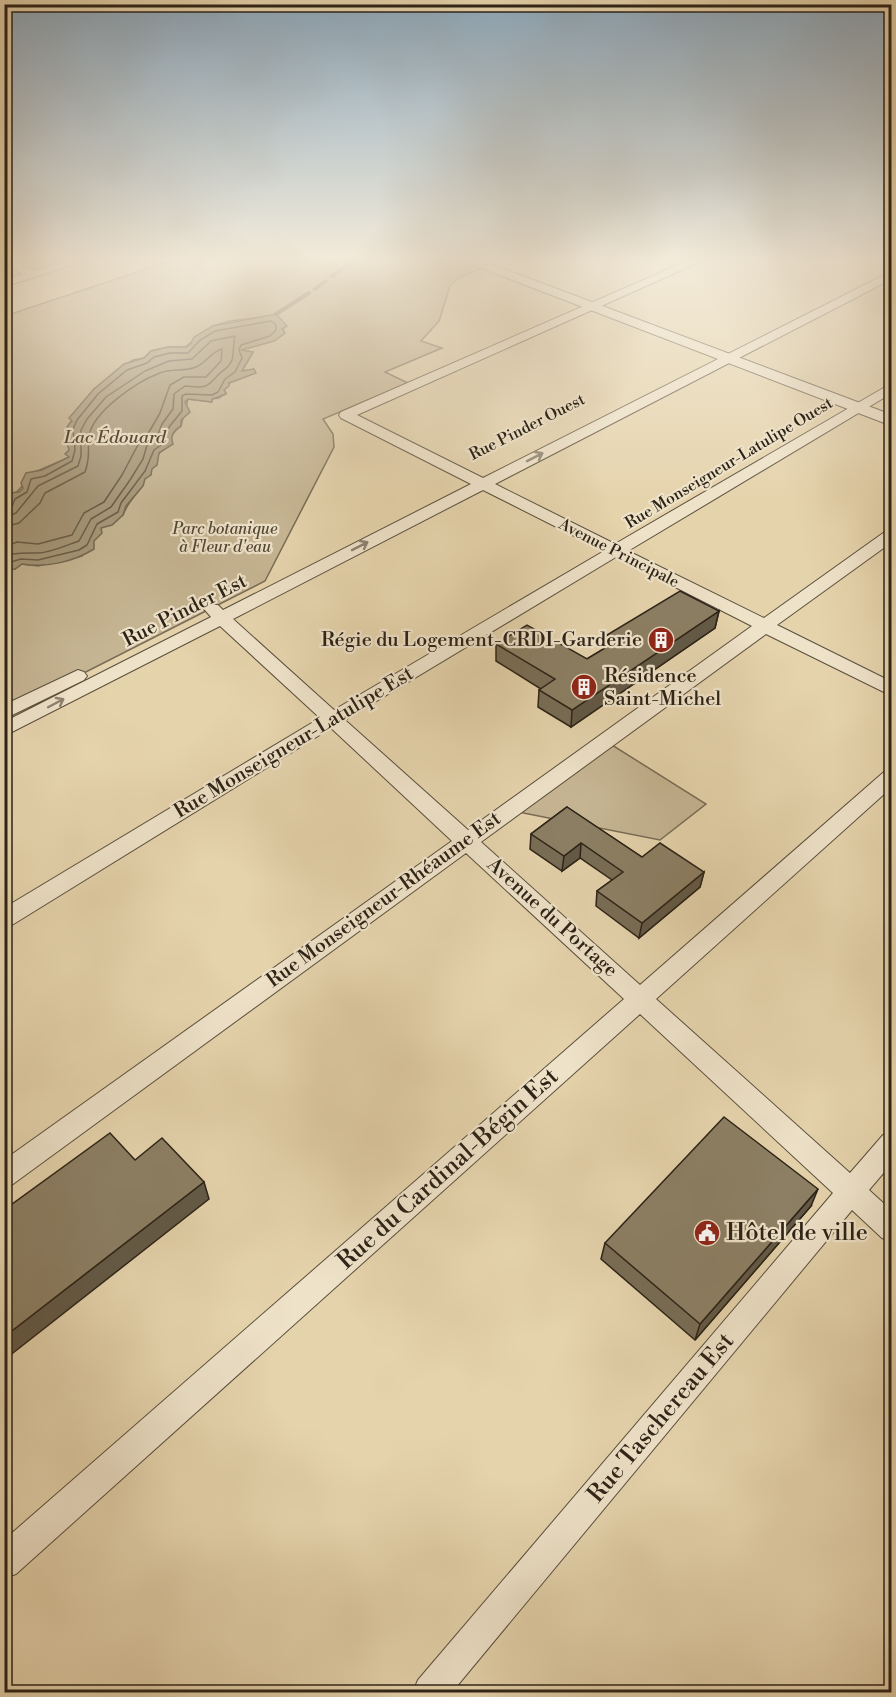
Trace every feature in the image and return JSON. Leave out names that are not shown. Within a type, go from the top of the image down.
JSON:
[{"type":"street","name":"Avenue Principale","points":[[516,340],[346,415],[475,477],[891,690]]},
{"type":"street","points":[[680,340],[891,421]]},
{"type":"street","name":"Rue Pinder Ouest","points":[[594,412],[734,340]]},
{"type":"street","name":"Rue Pinder Ouest","points":[[475,477],[764,340]]},
{"type":"street","name":"Rue Monseigneur-Latulipe Ouest","points":[[616,551],[891,387]]},
{"type":"street","name":"Rue Pinder Est","points":[[4,730],[216,613],[475,477]]},
{"type":"street","name":"Rue Monseigneur-Rhéaume Est","points":[[4,1176],[891,534]]},
{"type":"street","name":"Rue Monseigneur-Latulipe Est","points":[[4,919],[334,718],[616,551]]},
{"type":"street","name":"Rue Pinder Est","points":[[4,713],[216,613]]},
{"type":"street","name":"Avenue du Portage","points":[[216,613],[334,718],[891,1229]]},
{"type":"street","name":"Rue du Cardinal-Bégin Est","points":[[4,1563],[891,776]]},
{"type":"street","name":"Rue Taschereau Est","points":[[430,1692],[891,1143]]},
{"type":"green space","name":"Parc botanique à Fleur d'eau","points":[[5,340],[194,340],[185,347],[168,347],[151,351],[144,358],[133,360],[94,389],[70,418],[72,421],[67,427],[70,457],[35,472],[5,505]]},
{"type":"green space","name":"Parc botanique à Fleur d'eau","points":[[422,340],[442,348],[385,372],[408,383],[323,419],[333,434],[334,447],[265,581],[5,713],[4,570],[15,569],[22,564],[38,566],[82,556],[101,528],[123,515],[143,485],[156,459],[181,426],[188,399],[211,402],[212,399],[219,398],[226,393],[224,390],[229,383],[255,373],[254,369],[242,371],[253,352],[240,350],[274,341]]},
{"type":"green space","points":[[604,740],[706,804],[660,840],[508,810]]},
{"type":"water","name":"Lac Édouard","points":[[192,340],[275,340],[241,350],[253,352],[242,371],[254,369],[256,373],[229,383],[224,390],[226,394],[212,399],[212,402],[188,399],[185,402],[190,412],[181,420],[181,426],[173,434],[173,444],[159,453],[157,465],[126,506],[123,515],[112,525],[101,528],[102,533],[94,541],[94,549],[59,563],[22,564],[15,569],[5,570],[5,505],[9,493],[19,492],[23,488],[21,483],[26,473],[42,470],[69,457],[65,454],[69,450],[67,430],[72,421],[69,418],[94,389],[124,364],[144,358],[151,351],[190,345]]},
{"type":"building","points":[[680,591],[719,611],[572,710],[539,690],[555,679],[496,644],[527,625],[587,659],[617,641],[607,635]]},
{"type":"building","points":[[567,807],[642,857],[660,843],[704,872],[642,923],[597,891],[623,872],[581,843],[564,856],[531,834]]},
{"type":"building","name":"Hôtel de ville","points":[[724,1117],[818,1189],[700,1324],[605,1243]]},
{"type":"building","points":[[110,1133],[135,1160],[162,1138],[204,1182],[4,1337],[4,1210]]},
{"type":"place","name":"Régie du Logement-CRDI-Garderie","points":[[661,640]]},
{"type":"place","name":"Résidence Saint-Michel","points":[[584,687]]},
{"type":"place","name":"Hôtel de ville","points":[[707,1233]]}]
